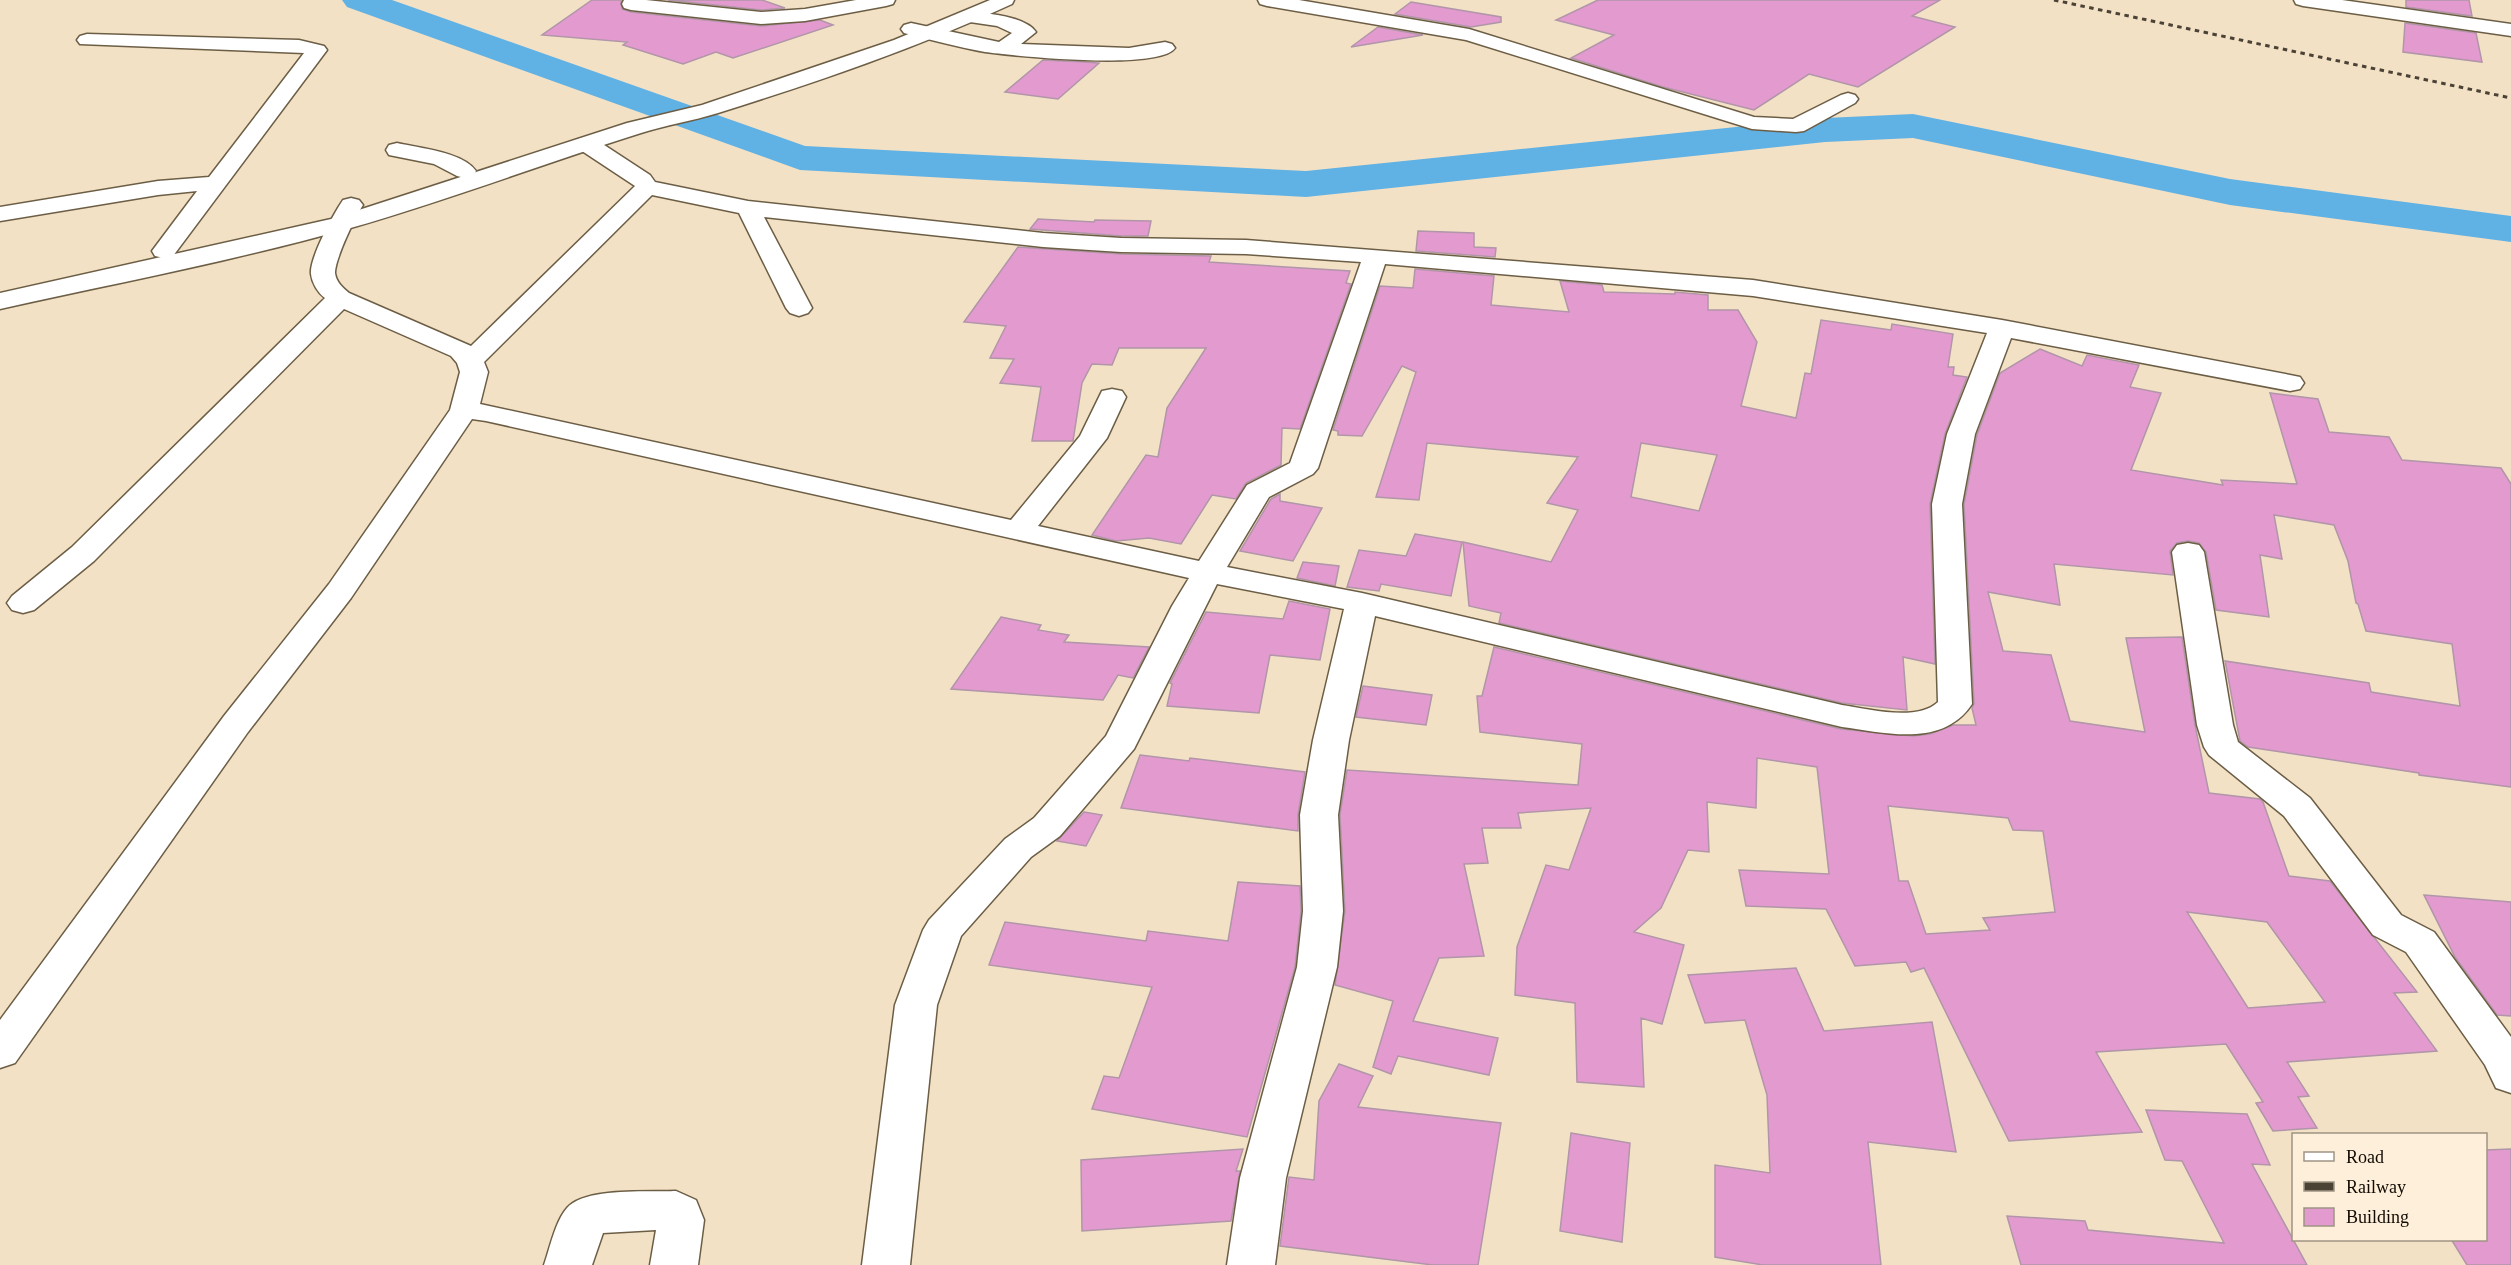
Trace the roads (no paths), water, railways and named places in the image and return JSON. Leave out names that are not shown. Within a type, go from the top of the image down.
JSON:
[{"type":"main road","points":[[631,4],[761,18],[805,15],[886,0]]},
{"type":"main road","points":[[0,301],[259,244],[465,171],[628,124],[701,106],[919,32],[973,8],[1005,0]]},
{"type":"main road","points":[[1267,0],[1469,35],[1752,123],[1796,126],[1848,99]]},
{"type":"main road","points":[[2303,0],[2511,30]]},
{"type":"main road","points":[[2308,0],[2511,22]]},
{"type":"main road","points":[[2360,0],[2511,22]]},
{"type":"main road","points":[[2366,0],[2511,22]]},
{"type":"main road","points":[[973,8],[1026,32],[1003,48]]},
{"type":"main road","points":[[919,32],[1003,48],[1076,55],[1141,55],[1165,48]]},
{"type":"main road","points":[[87,40],[299,46],[316,50],[164,251]]},
{"type":"main road","points":[[0,285],[446,191],[587,144],[628,124]]},
{"type":"main road","points":[[587,144],[642,180],[647,187],[748,208],[1043,240],[1246,247],[1753,288],[2002,328],[2290,382]]},
{"type":"main road","points":[[396,150],[441,159],[465,171]]},
{"type":"main road","points":[[0,214],[158,188],[215,183]]},
{"type":"main road","points":[[470,361],[647,187]]},
{"type":"main road","points":[[748,208],[799,308]]},
{"type":"main road","points":[[0,1052],[236,724],[340,591],[464,410],[474,372],[470,361],[460,350],[340,298],[329,289],[323,273],[345,214]]},
{"type":"main road","points":[[886,1265],[916,1005],[944,930],[1018,848],[1047,827],[1121,741],[1188,606],[1258,491],[1303,468],[1375,256]]},
{"type":"main road","points":[[23,603],[83,555],[340,298]]},
{"type":"main road","points":[[464,410],[1209,573],[1362,603],[1842,716],[1914,723],[1941,718],[1955,704],[1947,504],[1961,434],[2002,328]]},
{"type":"main road","points":[[1018,531],[1093,438],[1112,397]]},
{"type":"main road","points":[[2188,552],[2215,725],[2222,747],[2297,807],[2386,925],[2420,942],[2504,1059],[2511,1076]]},
{"type":"main road","points":[[1251,1265],[1263,1178],[1317,967],[1323,911],[1319,815],[1331,740],[1362,603]]},
{"type":"main road","points":[[568,1265],[583,1222],[593,1214],[676,1210],[680,1213],[681,1220],[674,1265]]},
{"type":"waterway","points":[[359,0],[800,158],[1306,184],[1825,130],[1913,126],[2230,192],[2511,229]]},
{"type":"railway","points":[[2054,0],[2511,98]]}]
